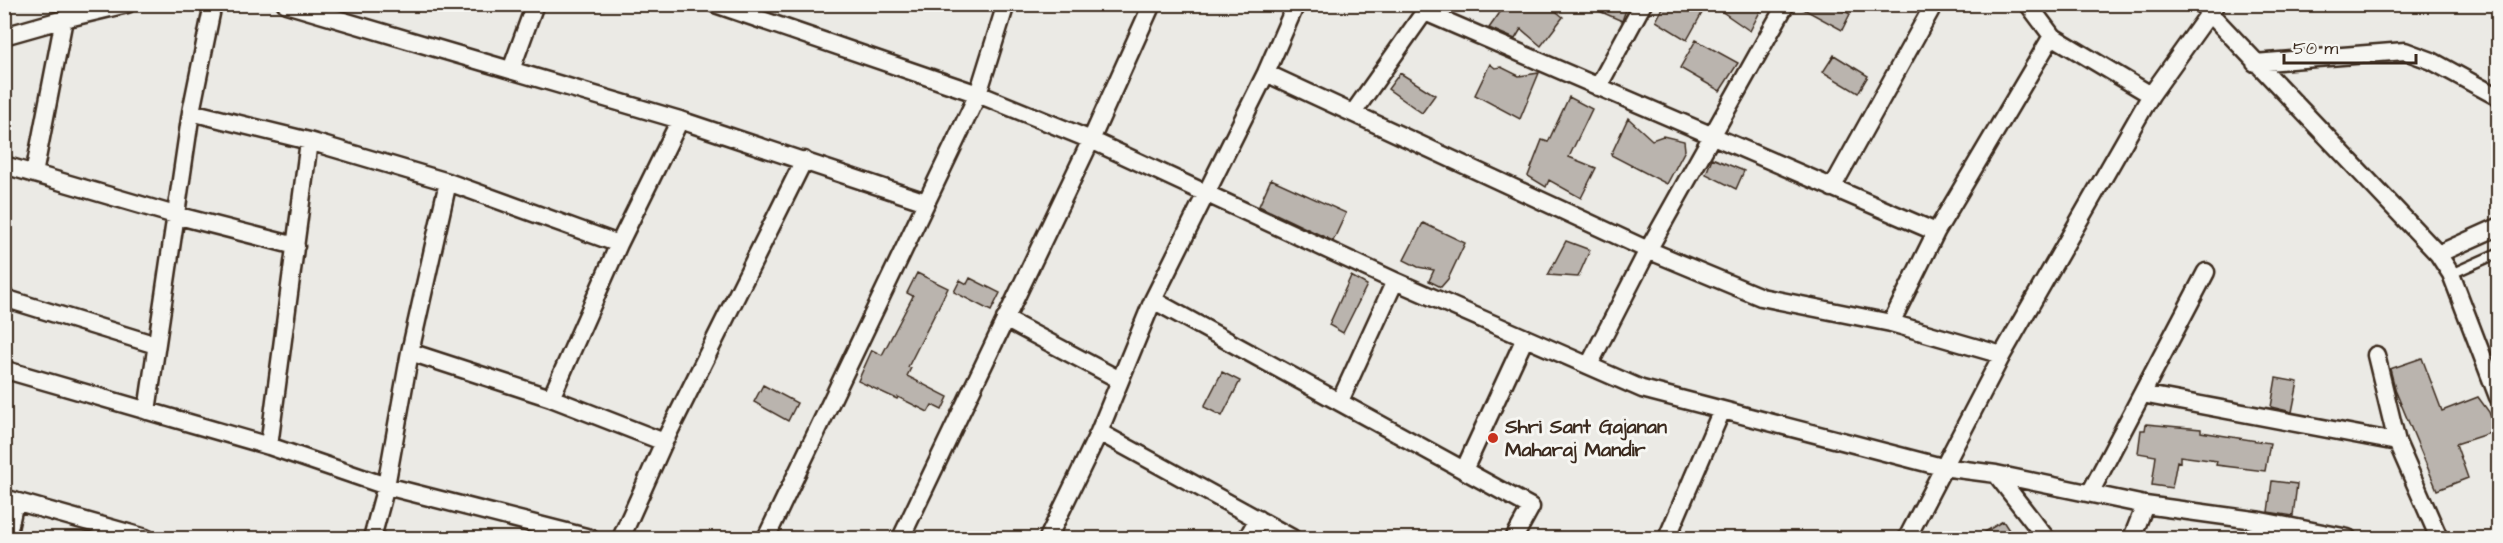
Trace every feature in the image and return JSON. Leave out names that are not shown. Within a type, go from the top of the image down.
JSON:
[{"type":"street","points":[[4,36],[127,4]]},
{"type":"street","points":[[147,411],[191,112],[213,4]]},
{"type":"street","points":[[286,4],[680,120],[926,202]]},
{"type":"street","points":[[511,70],[535,4]]},
{"type":"street","points":[[715,4],[978,94],[1091,140],[1395,281],[1642,389],[1942,467],[1996,474],[2145,505],[2261,521],[2348,538]]},
{"type":"street","points":[[766,538],[978,94],[1006,4]]},
{"type":"street","points":[[901,538],[1091,140],[1152,4]]},
{"type":"street","points":[[1048,538],[1099,432],[1153,300],[1266,73],[1296,4]]},
{"type":"street","points":[[1598,87],[1643,4]]},
{"type":"street","points":[[1589,365],[1648,250],[1786,4]]},
{"type":"street","points":[[1832,188],[1934,4]]},
{"type":"street","points":[[2028,4],[2052,36],[2151,95]]},
{"type":"street","points":[[1353,113],[1428,8],[1598,87],[1936,232]]},
{"type":"street","points":[[1907,538],[2002,355],[2151,95],[2208,8],[2255,63],[2438,254],[2451,274],[2499,397]]},
{"type":"street","points":[[34,174],[64,19]]},
{"type":"street","points":[[1891,323],[1936,232],[2052,36]]},
{"type":"street","points":[[2255,63],[2405,51],[2433,61],[2499,97]]},
{"type":"street","points":[[1266,73],[1648,250],[1761,297],[1891,323],[2002,355]]},
{"type":"street","points":[[191,112],[309,141],[448,182],[619,244]]},
{"type":"street","points":[[551,398],[619,244],[680,120]]},
{"type":"street","points":[[270,446],[309,141]]},
{"type":"street","points":[[621,538],[664,442],[804,160]]},
{"type":"street","points":[[4,165],[175,215],[296,246]]},
{"type":"street","points":[[372,538],[386,486],[410,352],[448,182]]},
{"type":"street","points":[[2438,254],[2499,227]]},
{"type":"street","points":[[2090,493],[2206,272]]},
{"type":"street","points":[[1340,401],[1395,281]]},
{"type":"street","points":[[4,298],[156,345]]},
{"type":"street","points":[[1153,300],[1531,507],[1514,538]]},
{"type":"street","points":[[1005,319],[1120,380]]},
{"type":"street","points":[[1464,470],[1525,338]]},
{"type":"street","points":[[410,352],[551,398],[664,442]]},
{"type":"street","points":[[2376,355],[2397,442],[2439,538]]},
{"type":"street","points":[[6,370],[270,446],[386,486],[590,538]]},
{"type":"street","points":[[2142,394],[2397,442]]},
{"type":"street","points":[[1666,538],[1722,410]]},
{"type":"street","points":[[1099,432],[1292,538]]},
{"type":"street","points":[[1996,474],[2046,538]]},
{"type":"street","points":[[8,538],[10,500],[113,534],[146,538]]},
{"type":"street","points":[[2132,538],[2145,505]]},
{"type":"street","points":[[1247,538],[1258,519]]},
{"type":"street","points":[[2254,538],[2261,521]]},
{"type":"lane","points":[[2451,274],[2499,253]]},
{"type":"building","points":[[1506,4],[1547,4],[1563,17],[1541,46],[1521,29],[1515,39],[1489,28]]},
{"type":"building","points":[[1583,4],[1628,4],[1622,21]]},
{"type":"building","points":[[1665,4],[1707,4],[1687,40],[1656,21]]},
{"type":"building","points":[[1711,4],[1764,4],[1750,31]]},
{"type":"building","points":[[1832,4],[1850,14],[1842,30],[1796,5]]},
{"type":"building","points":[[1696,40],[1738,63],[1720,91],[1680,68]]},
{"type":"building","points":[[1834,55],[1868,76],[1858,93],[1823,72]]},
{"type":"building","points":[[1490,64],[1519,76],[1539,73],[1520,119],[1475,95]]},
{"type":"building","points":[[1400,73],[1435,95],[1422,113],[1388,89]]},
{"type":"building","points":[[1569,97],[1592,109],[1569,157],[1596,168],[1581,198],[1549,180],[1546,187],[1528,176],[1542,140],[1548,142]]},
{"type":"building","points":[[1628,118],[1652,140],[1663,136],[1684,141],[1685,150],[1667,184],[1611,155]]},
{"type":"building","points":[[1712,158],[1744,171],[1736,189],[1706,174]]},
{"type":"building","points":[[1271,179],[1346,213],[1333,241],[1259,206]]},
{"type":"building","points":[[1423,223],[1465,243],[1448,279],[1441,287],[1429,281],[1434,270],[1418,267],[1404,260]]},
{"type":"building","points":[[1566,241],[1590,250],[1578,277],[1548,275]]},
{"type":"building","points":[[917,273],[948,288],[908,367],[911,368],[907,376],[948,397],[942,410],[932,405],[928,412],[858,381],[872,350],[882,355],[913,296],[907,293]]},
{"type":"building","points":[[1351,276],[1367,285],[1343,333],[1329,325]]},
{"type":"building","points":[[970,278],[1000,293],[991,311],[954,292],[960,280],[967,284]]},
{"type":"building","points":[[2422,358],[2442,411],[2478,397],[2489,412],[2496,431],[2456,444],[2468,478],[2437,490],[2396,392],[2390,369]]},
{"type":"building","points":[[1222,372],[1240,381],[1222,416],[1204,407]]},
{"type":"building","points":[[2276,378],[2298,382],[2292,412],[2271,407]]},
{"type":"building","points":[[763,385],[797,403],[788,421],[754,402]]},
{"type":"building","points":[[2146,424],[2201,429],[2201,432],[2270,443],[2265,471],[2216,465],[2217,461],[2180,456],[2172,488],[2152,485],[2156,456],[2138,453],[2141,430],[2145,430]]},
{"type":"building","points":[[2272,481],[2297,484],[2293,516],[2268,512]]},
{"type":"building","points":[[2003,521],[2014,538],[1975,538]]},
{"type":"place","name":"Shri Sant Gajanan Maharaj Mandir","points":[[1493,438]]}]
